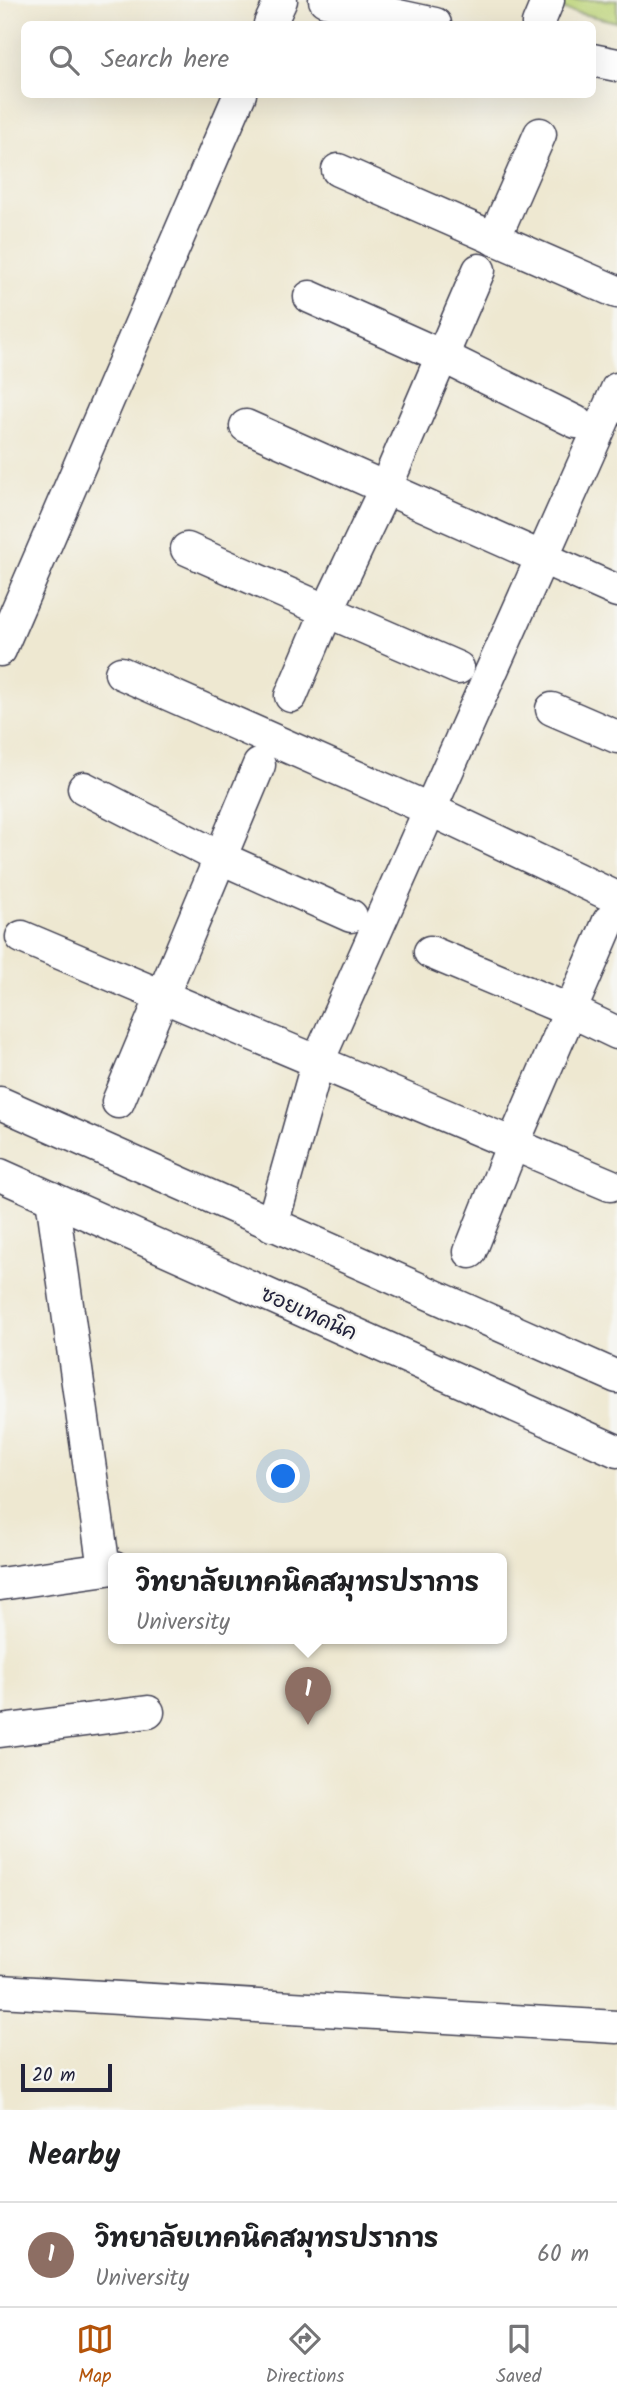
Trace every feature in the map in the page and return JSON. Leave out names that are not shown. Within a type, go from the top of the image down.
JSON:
[{"type":"street","points":[[271,21],[281,0]]},
{"type":"street","points":[[325,0],[421,21]]},
{"type":"street","points":[[539,21],[548,0]]},
{"type":"street","points":[[596,61],[617,65]]},
{"type":"street","points":[[0,650],[238,98]]},
{"type":"street","points":[[494,239],[540,134]]},
{"type":"street","points":[[338,170],[617,292]]},
{"type":"street","points":[[290,696],[385,489],[479,270]]},
{"type":"street","points":[[310,297],[442,356],[576,422]]},
{"type":"street","points":[[272,1225],[318,1061],[617,389]]},
{"type":"street","points":[[246,426],[617,591]]},
{"type":"street","points":[[187,549],[458,668]]},
{"type":"street","points":[[121,673],[431,810],[613,909],[470,1252]]},
{"type":"street","points":[[552,709],[617,737]]},
{"type":"street","points":[[118,1102],[259,765]]},
{"type":"street","points":[[84,788],[221,858],[351,916]]},
{"type":"street","points":[[23,937],[610,1185]]},
{"type":"street","points":[[430,951],[617,1033]]},
{"type":"street","points":[[0,1103],[617,1377]]},
{"type":"street","name":"ซอยเทคนิค","points":[[0,1175],[617,1451]]},
{"type":"street","points":[[52,1198],[108,1562]]},
{"type":"street","points":[[0,1584],[108,1568]]},
{"type":"street","points":[[0,1731],[148,1712]]},
{"type":"street","points":[[0,1991],[617,2027]]},
{"type":"green space","points":[[521,0],[617,0],[617,22]]},
{"type":"place","name":"วิทยาลัยเทคนิคสมุทรปราการ","points":[[308,1725]]}]
